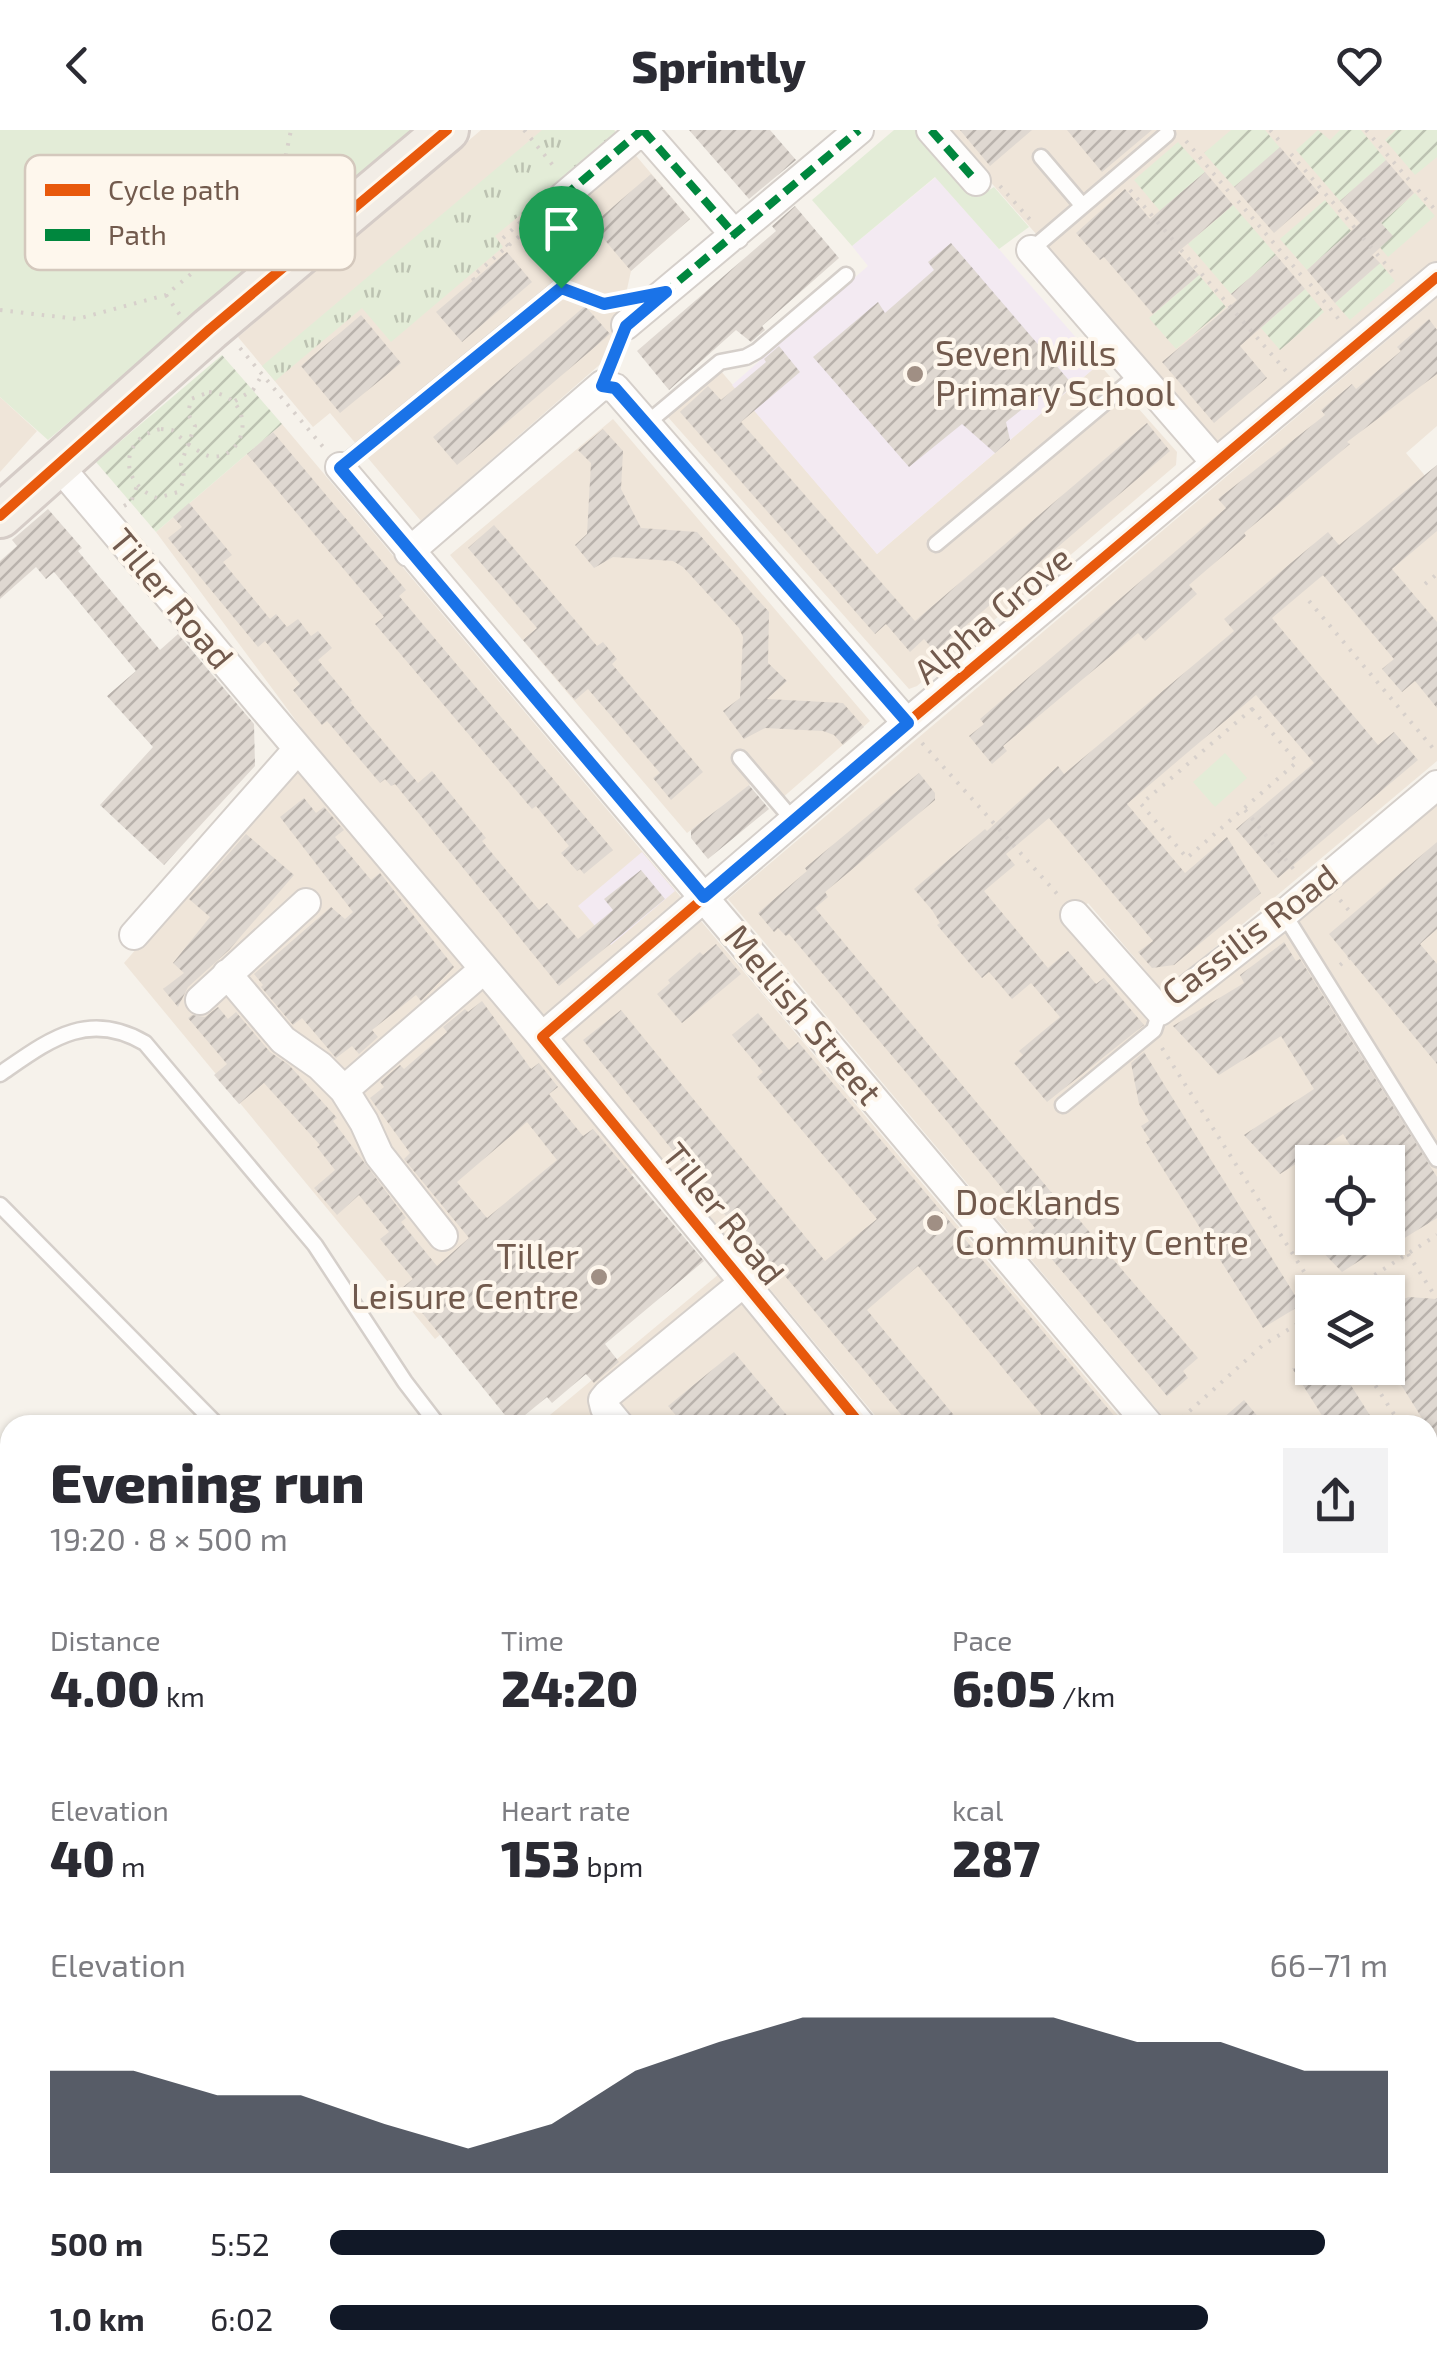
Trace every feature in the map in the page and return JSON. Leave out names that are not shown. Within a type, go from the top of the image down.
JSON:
[{"type":"main road","points":[[355,207],[446,130]]},
{"type":"main road","points":[[0,516],[280,270]]},
{"type":"street","points":[[563,197],[642,130],[734,235]]},
{"type":"street","points":[[626,326],[859,130]]},
{"type":"street","points":[[931,130],[976,181]]},
{"type":"street","points":[[1038,244],[1139,374],[1216,462]]},
{"type":"street","name":"Alpha Grove","points":[[542,1038],[1437,277]]},
{"type":"street","points":[[410,552],[602,386],[615,388],[908,723]]},
{"type":"street","name":"Tiller Road","points":[[58,465],[542,1038],[853,1415]]},
{"type":"street","name":"Mellish Street","points":[[340,468],[1141,1415]]},
{"type":"street","points":[[134,935],[298,749]]},
{"type":"street","name":"Cassilis Road","points":[[1075,915],[1157,1021],[1437,786]]},
{"type":"street","points":[[200,1000],[306,903]]},
{"type":"street","points":[[344,1090],[484,970]]},
{"type":"street","points":[[227,974],[284,1040],[320,1066],[344,1090],[379,1155],[443,1236]]},
{"type":"street","points":[[611,1415],[605,1408],[608,1394],[744,1283]]},
{"type":"lane","points":[[1038,244],[1118,175],[1174,135]]},
{"type":"lane","points":[[1041,157],[1082,205]]},
{"type":"lane","points":[[646,424],[720,362],[757,351],[846,275]]},
{"type":"lane","points":[[340,468],[561,288]]},
{"type":"lane","points":[[936,544],[1139,374]]},
{"type":"lane","points":[[740,758],[794,820]]},
{"type":"lane","points":[[1284,914],[1314,970],[1437,1159]]},
{"type":"lane","points":[[1064,1105],[1157,1021]]},
{"type":"lane","points":[[0,1074],[50,1040],[77,1030],[103,1027],[126,1032],[144,1043],[314,1245],[430,1415]]},
{"type":"lane","points":[[0,1205],[207,1415]]},
{"type":"path","points":[[286,155],[291,130]]},
{"type":"path","points":[[1270,130],[1283,145]]},
{"type":"path","points":[[1367,130],[1409,180]]},
{"type":"path","points":[[1174,135],[1229,192]]},
{"type":"path","points":[[1291,154],[1355,228]]},
{"type":"path","points":[[976,181],[988,171],[1038,244]]},
{"type":"path","points":[[1118,175],[1173,240]]},
{"type":"path","points":[[1418,190],[1437,212]]},
{"type":"path","points":[[563,197],[559,240],[561,288],[604,304],[666,292]]},
{"type":"path","points":[[1238,201],[1301,274]]},
{"type":"path","points":[[473,278],[533,224]]},
{"type":"path","points":[[1363,238],[1414,296]]},
{"type":"path","points":[[1181,250],[1302,390]]},
{"type":"path","points":[[0,310],[78,319],[166,296],[196,270]]},
{"type":"path","points":[[1310,284],[1359,342]]},
{"type":"path","points":[[239,348],[340,468]]},
{"type":"path","points":[[235,401],[253,390],[262,376]]},
{"type":"path","points":[[188,444],[172,430],[151,431],[141,436],[130,455],[131,476],[137,486],[157,498],[178,492],[185,476],[182,456],[188,444],[195,426],[188,414],[191,399],[219,392],[235,401],[244,421],[240,440],[234,447],[226,453],[207,456],[188,444]]},
{"type":"path","points":[[1425,584],[1437,574]]},
{"type":"path","points":[[1309,601],[1437,752]]},
{"type":"path","points":[[1252,709],[1297,762],[1244,808],[1186,858],[1141,804],[1252,709]]},
{"type":"path","points":[[908,723],[1075,915]]},
{"type":"path","points":[[1244,808],[1312,891]]},
{"type":"path","points":[[1157,1021],[1159,1043],[1306,1275]]},
{"type":"path","points":[[1375,1275],[1437,1236]]},
{"type":"path","points":[[1408,1254],[1437,1299]]},
{"type":"path","points":[[1185,1415],[1263,1345],[1295,1326]]},
{"type":"path","points":[[1375,1385],[1395,1415]]},
{"type":"shaded area","points":[[481,130],[614,130],[690,219],[631,271],[613,353],[421,521],[330,413],[313,427],[238,337],[317,270],[355,270],[355,237]]},
{"type":"shaded area","points":[[945,130],[1437,130],[1437,263],[1219,443]]},
{"type":"shaded area","name":"Seven Mills Primary School","points":[[936,177],[1099,364],[877,554],[732,385],[868,266],[852,246]]},
{"type":"shaded area","points":[[1437,298],[1437,426],[1406,453],[1437,490],[1437,761],[1163,991],[1088,903],[1065,925],[1155,1030],[1437,802],[1437,1415],[1162,1415],[728,899]]},
{"type":"shaded area","points":[[1099,364],[1177,452],[1176,465],[909,689],[667,416],[720,370],[877,554]]},
{"type":"shaded area","points":[[0,397],[37,431],[0,472]]},
{"type":"shaded area","points":[[613,419],[870,721],[772,807],[752,783],[687,833],[450,555]]},
{"type":"shaded area","points":[[282,424],[1118,1415],[875,1415],[657,1153],[435,1339],[124,963],[314,745],[156,532]]},
{"type":"shaded area","points":[[642,852],[675,891],[611,945],[578,906]]},
{"type":"shaded area","points":[[719,1274],[836,1415],[550,1415]]},
{"type":"green space","points":[[0,130],[412,130],[355,179],[355,155],[25,155],[25,270],[248,270],[48,440],[0,397]]},
{"type":"green space","points":[[542,130],[614,130],[617,134],[495,236],[503,247],[391,342],[362,308],[275,381],[262,366]]},
{"type":"green space","points":[[894,130],[918,130],[978,197],[994,187],[1029,227],[999,249],[935,177],[852,246],[812,200]]},
{"type":"green space","points":[[1231,130],[1265,130],[1280,148],[1234,187],[1204,153]]},
{"type":"green space","points":[[1318,130],[1330,140],[1340,130],[1361,130],[1386,160],[1340,201],[1296,150]]},
{"type":"green space","points":[[1396,130],[1437,130],[1437,157],[1415,175],[1385,140]]},
{"type":"green space","points":[[1178,142],[1205,172],[1160,211],[1134,180]]},
{"type":"green space","points":[[1415,193],[1435,216],[1388,257],[1368,233],[1392,236],[1381,223]]},
{"type":"green space","points":[[1325,200],[1351,231],[1307,270],[1280,239]]},
{"type":"green space","points":[[1233,205],[1276,255],[1231,294],[1188,244]]},
{"type":"green space","points":[[1380,263],[1395,281],[1350,320],[1335,303]]},
{"type":"green space","points":[[1199,275],[1226,307],[1176,349],[1149,318]]},
{"type":"green space","points":[[1305,289],[1324,312],[1280,350],[1261,328]]},
{"type":"green space","points":[[222,355],[282,424],[156,532],[96,462]]},
{"type":"green space","points":[[1225,753],[1247,778],[1215,807],[1193,782]]},
{"type":"building","points":[[689,130],[770,130],[796,160],[749,199]]},
{"type":"building","points":[[960,130],[1032,130],[990,166]]},
{"type":"building","points":[[1067,130],[1152,130],[1102,172]]},
{"type":"building","points":[[1280,147],[1319,193],[1274,233],[1234,187]]},
{"type":"building","points":[[1386,160],[1414,193],[1381,223],[1393,236],[1372,255],[1380,263],[1335,303],[1307,270],[1360,223],[1340,201]]},
{"type":"building","points":[[1205,172],[1233,205],[1178,252],[1199,275],[1153,314],[1104,257],[1100,260],[1076,233],[1125,189],[1150,219]]},
{"type":"building","points":[[651,174],[690,219],[631,271],[592,225]]},
{"type":"building","points":[[795,206],[839,258],[762,326],[765,330],[751,342],[736,330],[669,390],[637,351],[776,231],[772,226]]},
{"type":"building","points":[[951,243],[1073,385],[1053,403],[1044,392],[1006,422],[1010,440],[995,453],[962,424],[909,467],[813,357],[878,302],[885,313],[934,270],[928,262]]},
{"type":"building","points":[[507,252],[532,282],[462,342],[436,312]]},
{"type":"building","points":[[1276,255],[1305,289],[1240,346],[1267,378],[1214,423],[1162,362],[1237,300],[1231,294]]},
{"type":"building","points":[[585,306],[610,334],[457,465],[433,437]]},
{"type":"building","points":[[361,315],[401,363],[340,413],[301,366]]},
{"type":"building","points":[[1429,319],[1437,330],[1437,374],[1347,442],[1350,444],[1244,533],[1246,536],[1189,585],[1197,594],[1145,641],[1138,633],[1003,746],[1007,751],[992,764],[969,736],[984,724],[980,719],[1226,508],[1218,499],[1325,415],[1321,410],[1352,384],[1356,389],[1401,351],[1397,347]]},
{"type":"building","points":[[779,346],[800,372],[741,422],[915,621],[1147,423],[1170,451],[935,652],[924,639],[910,652],[886,624],[875,634],[680,412],[708,386],[721,400]]},
{"type":"building","points":[[603,429],[623,451],[621,489],[641,528],[697,532],[769,612],[768,663],[787,681],[767,699],[843,703],[864,727],[843,745],[834,735],[823,731],[765,728],[744,739],[723,711],[740,698],[743,637],[739,628],[673,561],[613,557],[594,568],[575,545],[587,534],[591,463],[578,450]]},
{"type":"building","points":[[273,432],[406,590],[399,596],[613,850],[584,874],[561,853],[569,846],[536,806],[532,809],[375,624],[384,617],[247,454]]},
{"type":"building","points":[[1437,465],[1437,531],[1392,569],[1437,622],[1437,708],[1415,681],[1402,692],[1382,669],[1394,659],[1323,575],[1272,618],[1378,745],[1394,732],[1418,760],[1278,878],[1236,829],[1314,763],[1256,695],[1194,747],[1127,804],[1185,873],[1227,837],[1261,893],[1174,965],[1152,968],[1138,952],[1153,941],[1049,818],[1006,854],[1015,865],[984,891],[1048,968],[1068,951],[1096,984],[1104,978],[1144,1025],[1047,1102],[1014,1063],[1023,1055],[1019,1051],[1060,1017],[1031,983],[1012,999],[989,972],[982,978],[937,925],[940,923],[932,910],[914,889],[987,831],[1058,766],[1064,774],[1234,631],[1224,619],[1328,532],[1339,545]]},
{"type":"building","points":[[189,503],[232,555],[223,562],[270,619],[276,614],[287,627],[298,619],[311,636],[318,631],[332,648],[318,660],[350,702],[418,783],[432,771],[486,838],[482,841],[539,910],[547,903],[578,939],[613,910],[604,899],[641,870],[665,899],[559,986],[395,784],[391,786],[385,779],[380,783],[327,721],[322,725],[293,690],[300,684],[265,641],[258,647],[168,538],[182,527],[173,517]]},
{"type":"building","points":[[48,509],[160,650],[178,634],[254,724],[255,766],[164,865],[100,805],[153,747],[107,696],[136,671],[54,572],[46,579],[36,567],[0,599],[0,561],[17,546],[12,540]]},
{"type":"building","points":[[494,525],[597,646],[603,642],[617,659],[612,664],[703,772],[671,800],[653,778],[660,773],[588,689],[575,700],[523,640],[537,628],[468,548]]},
{"type":"building","points":[[919,773],[935,793],[935,800],[825,892],[828,897],[815,908],[1066,1210],[1069,1208],[1198,1358],[1183,1371],[1188,1378],[1167,1396],[1029,1232],[1035,1228],[789,934],[786,936],[778,928],[774,932],[758,913],[807,871],[805,868]]},
{"type":"building","points":[[749,785],[769,809],[708,859],[691,838],[691,830]]},
{"type":"building","points":[[304,798],[316,813],[324,807],[344,830],[335,837],[371,880],[380,873],[454,967],[421,1001],[416,995],[372,1030],[378,1037],[359,1054],[352,1046],[336,1058],[302,1018],[293,1025],[254,974],[331,907],[345,919],[353,912],[280,817]]},
{"type":"building","points":[[246,834],[294,875],[229,950],[188,987],[178,1007],[163,989],[184,973],[173,963],[210,917],[189,899]]},
{"type":"building","points":[[1437,842],[1437,929],[1420,944],[1437,964],[1437,1064],[1329,934]]},
{"type":"building","points":[[1284,942],[1296,961],[1300,959],[1437,1177],[1437,1218],[1405,1238],[1405,1145],[1350,1145],[1343,1134],[1326,1145],[1295,1145],[1295,1164],[1280,1174],[1244,1135],[1314,1089],[1281,1036],[1219,1075],[1173,1026],[1244,983],[1240,975]]},
{"type":"building","points":[[716,944],[741,974],[682,1023],[657,994],[700,952],[703,955]]},
{"type":"building","points":[[482,1001],[531,1069],[539,1063],[558,1087],[549,1094],[583,1136],[593,1129],[704,1261],[605,1344],[619,1362],[594,1383],[586,1374],[552,1403],[547,1397],[525,1415],[505,1415],[402,1288],[413,1279],[380,1239],[389,1232],[359,1195],[337,1215],[314,1188],[335,1170],[317,1147],[320,1145],[264,1083],[239,1104],[214,1075],[227,1064],[188,1018],[205,1017],[218,1007],[228,1019],[236,1012],[337,1118],[333,1121],[406,1218],[401,1222],[437,1266],[469,1238],[404,1159],[410,1153],[370,1098],[384,1087],[380,1082],[400,1065],[404,1069],[447,1032],[443,1027],[465,1009],[468,1012]],"holes":[[[527,1122],[557,1160],[487,1218],[457,1182]]]},
{"type":"building","points":[[621,1010],[825,1261],[877,1219],[757,1077],[763,1072],[732,1035],[758,1013],[789,1050],[798,1042],[1114,1415],[1042,1415],[918,1266],[867,1310],[954,1415],[902,1415],[780,1270],[774,1275],[583,1040]]},
{"type":"building","points":[[1144,1052],[1295,1295],[1295,1309],[1263,1328],[1146,1142],[1150,1140],[1141,1126],[1149,1121],[1139,1104],[1131,1063]]},
{"type":"building","points":[[1326,1255],[1368,1255],[1342,1272]]},
{"type":"building","points":[[1409,1297],[1437,1299],[1437,1415],[1420,1415],[1401,1385],[1405,1385],[1405,1298]]},
{"type":"building","points":[[734,1352],[787,1415],[676,1415],[668,1406]]},
{"type":"building","points":[[1303,1385],[1351,1385],[1370,1415],[1322,1415]]},
{"type":"building","points":[[1244,1400],[1257,1415],[1227,1415]]},
{"type":"marked path","points":[[563,197],[642,130]]},
{"type":"marked path","points":[[643,130],[735,235]]},
{"type":"marked path","points":[[626,325],[859,130]]},
{"type":"marked path","points":[[931,130],[976,181]]},
{"type":"cycle path","points":[[355,207],[447,130]]},
{"type":"cycle path","points":[[0,516],[280,270]]},
{"type":"cycle path","points":[[853,1415],[542,1037],[907,723],[1437,277]]},
{"type":"place","name":"Seven Mills Primary School","points":[[915,374]]},
{"type":"place","name":"Docklands Community Centre","points":[[935,1223]]},
{"type":"place","name":"Tiller Leisure Centre","points":[[599,1277]]},
{"type":"route","points":[[561,288],[604,304],[666,292],[626,326],[602,386],[615,388],[908,723],[704,897],[340,468],[561,288]]}]
